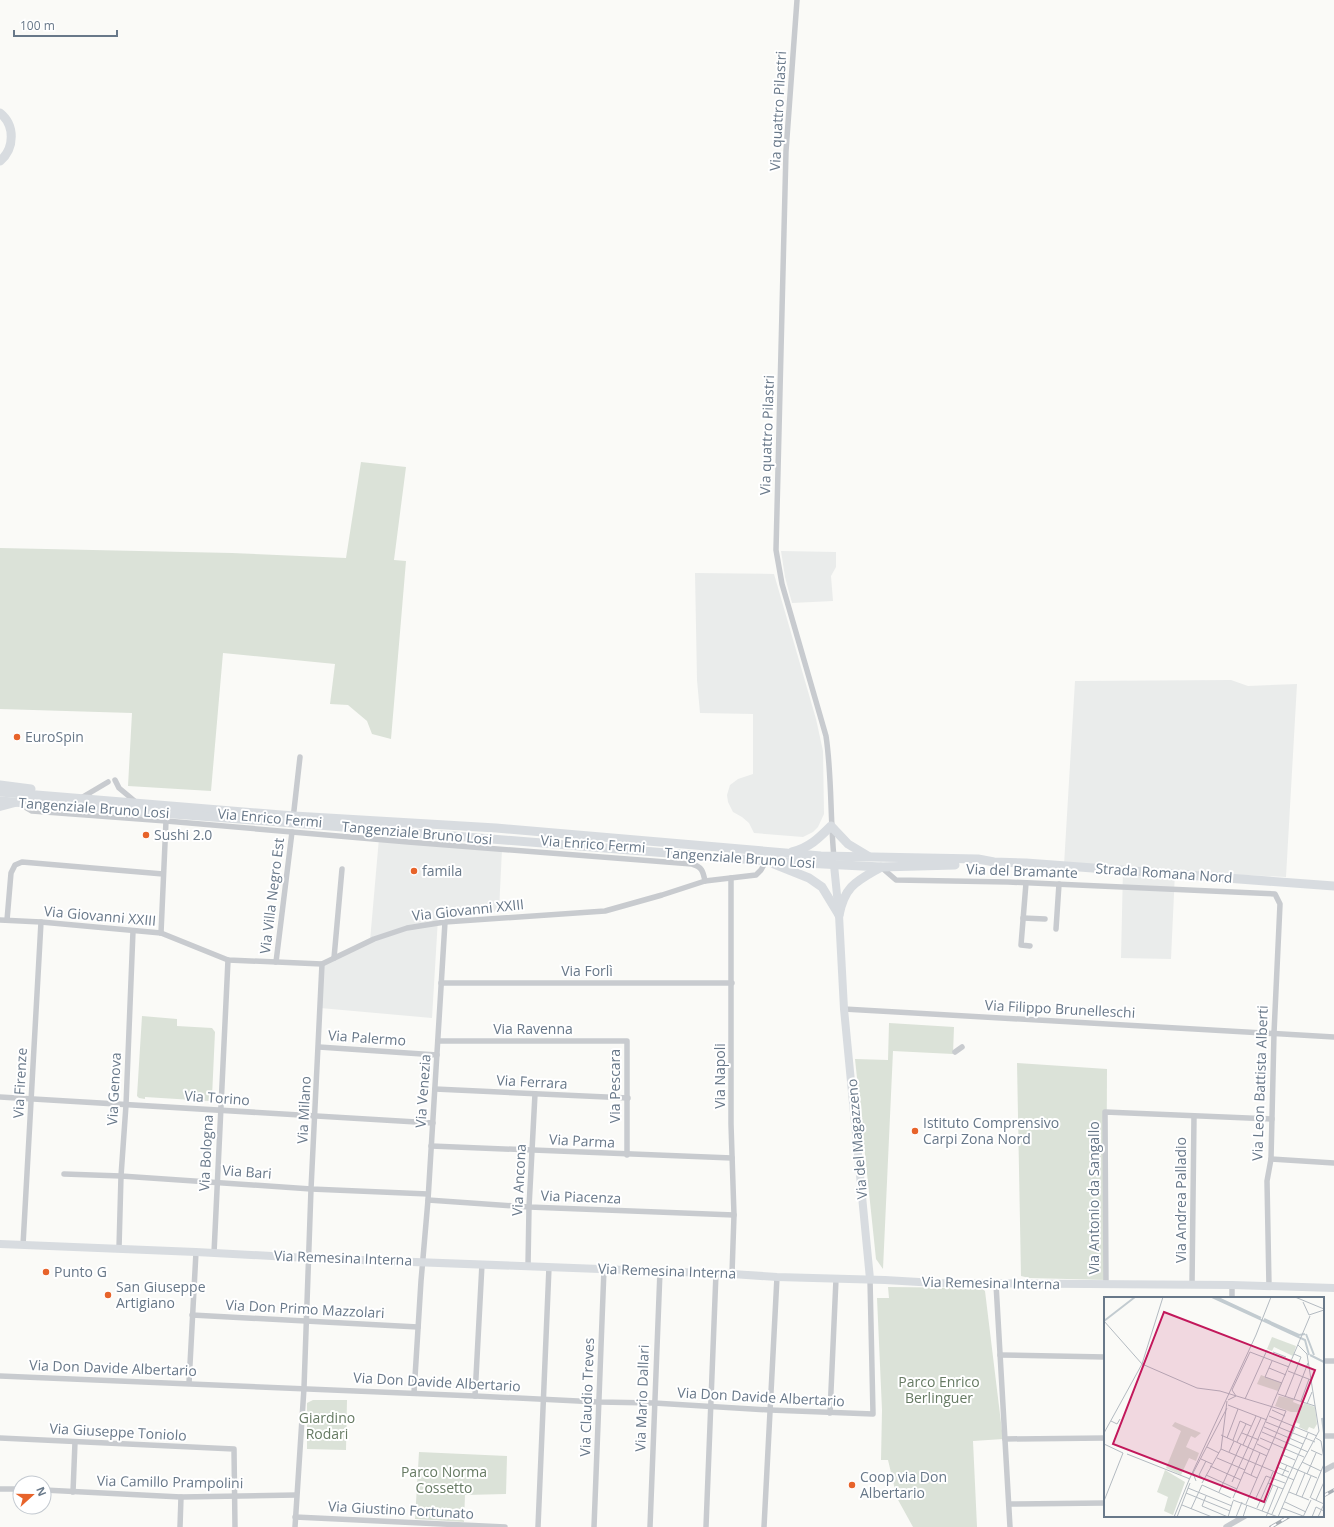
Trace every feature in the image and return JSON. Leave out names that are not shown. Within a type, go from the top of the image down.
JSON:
[{"type":"main road","points":[[0,113],[9,124],[11,143],[8,152],[0,160]]},
{"type":"main road","points":[[0,785],[28,788],[52,796]]},
{"type":"main road","name":"Tangenziale Bruno Losi","points":[[0,792],[137,803],[293,823],[496,828],[785,854],[834,860]]},
{"type":"main road","name":"Tangenziale Bruno Losi","points":[[0,801],[766,861],[834,860]]},
{"type":"main road","points":[[785,854],[801,850],[810,845],[831,826],[848,844],[859,852],[873,858]]},
{"type":"main road","name":"Strada Romana Nord","points":[[834,860],[873,858],[978,859],[994,862]]},
{"type":"main road","name":"Strada Romana Nord","points":[[834,860],[882,867],[994,862],[1026,863],[1334,886]]},
{"type":"main road","points":[[766,861],[809,878],[822,887],[839,915]]},
{"type":"main road","points":[[839,915],[842,901],[855,883],[882,867]]},
{"type":"street","name":"Via quattro Pilastri","points":[[797,0],[786,151],[776,550],[782,584],[826,736],[829,760],[831,826],[834,860]]},
{"type":"street","name":"Via Villa Negro Est","points":[[276,962],[300,757]]},
{"type":"street","points":[[115,780],[119,788],[137,803]]},
{"type":"street","points":[[81,798],[108,782]]},
{"type":"street","name":"Via Enrico Fermi","points":[[17,802],[32,812],[166,821],[293,823],[408,842],[692,864],[699,866],[702,869],[705,881]]},
{"type":"street","points":[[0,807],[17,802]]},
{"type":"street","points":[[160,933],[166,821]]},
{"type":"street","name":"Via del Magazzeno","points":[[834,860],[839,915],[844,1009],[870,1280],[873,1414]]},
{"type":"street","name":"Via Giovanni XXIII","points":[[0,920],[41,922],[160,933],[228,960],[322,964],[374,939],[407,928],[444,922],[606,911],[662,896],[705,881],[756,875],[766,861]]},
{"type":"street","points":[[7,920],[11,873],[15,865],[22,862],[163,874]]},
{"type":"street","name":"Via del Bramante","points":[[882,867],[896,880],[1059,884],[1275,894],[1280,904]]},
{"type":"street","points":[[334,958],[342,869]]},
{"type":"street","name":"Via Napoli","points":[[731,878],[732,1158],[734,1215],[732,1274]]},
{"type":"street","points":[[1026,883],[1021,945],[1030,946]]},
{"type":"street","points":[[1056,929],[1059,884]]},
{"type":"street","name":"Via Leon Battista Alberti","points":[[1269,1286],[1266,1182],[1271,1159],[1274,1034],[1280,904]]},
{"type":"street","points":[[1023,918],[1044,919]]},
{"type":"street","name":"Via Firenze","points":[[23,1245],[41,922]]},
{"type":"street","name":"Via Venezia","points":[[414,1393],[433,1124],[444,922]]},
{"type":"street","name":"Via Genova","points":[[119,1248],[133,931]]},
{"type":"street","name":"Via Bologna","points":[[214,1252],[216,1182],[228,960]]},
{"type":"street","name":"Via Milano","points":[[294,1527],[304,1388],[308,1258],[316,1116],[322,964]]},
{"type":"street","name":"Via Forlì","points":[[441,983],[732,983]]},
{"type":"street","name":"Via Filippo Brunelleschi","points":[[844,1009],[1334,1037]]},
{"type":"street","name":"Via Ravenna","points":[[438,1040],[627,1040]]},
{"type":"street","name":"Via Pescara","points":[[627,1040],[627,1155]]},
{"type":"street","name":"Via Palermo","points":[[319,1047],[437,1055]]},
{"type":"street","points":[[955,1052],[962,1047]]},
{"type":"street","name":"Via Ferrara","points":[[435,1089],[628,1098]]},
{"type":"street","name":"Via Ancona","points":[[528,1266],[529,1206],[535,1094]]},
{"type":"street","name":"Via Torino","points":[[0,1097],[433,1124]]},
{"type":"street","name":"Via Antonio da Sangallo","points":[[1106,1284],[1105,1112],[1194,1116]]},
{"type":"street","points":[[1194,1116],[1272,1119]]},
{"type":"street","name":"Via Andrea Palladio","points":[[1192,1285],[1194,1116]]},
{"type":"street","name":"Via Parma","points":[[431,1146],[732,1158]]},
{"type":"street","points":[[1271,1159],[1334,1163]]},
{"type":"street","name":"Via Bari","points":[[64,1174],[121,1176],[311,1188],[428,1197]]},
{"type":"street","name":"Via Piacenza","points":[[428,1197],[529,1206],[734,1215]]},
{"type":"street","name":"Via Remesina Interna","points":[[0,1244],[836,1279],[996,1284],[1232,1285],[1334,1288]]},
{"type":"street","points":[[190,1383],[196,1252]]},
{"type":"street","points":[[475,1396],[482,1264]]},
{"type":"street","points":[[538,1527],[542,1400],[549,1267]]},
{"type":"street","name":"Via Claudio Treves","points":[[594,1527],[604,1269]]},
{"type":"street","name":"Via Mario Dallari","points":[[650,1527],[660,1271]]},
{"type":"street","points":[[706,1527],[716,1273]]},
{"type":"street","points":[[764,1527],[776,1277]]},
{"type":"street","points":[[830,1413],[836,1279]]},
{"type":"street","points":[[996,1284],[1010,1504],[1010,1527]]},
{"type":"street","points":[[1232,1285],[1232,1297]]},
{"type":"street","name":"Via Don Primo Mazzolari","points":[[192,1316],[418,1327]]},
{"type":"street","points":[[1000,1355],[1104,1357]]},
{"type":"street","name":"Via Don Davide Albertario","points":[[0,1376],[304,1388],[542,1400],[654,1403],[873,1414]]},
{"type":"street","name":"Via Giuseppe Toniolo","points":[[0,1438],[234,1449],[236,1496]]},
{"type":"street","points":[[1005,1439],[1104,1438]]},
{"type":"street","points":[[73,1492],[75,1442]]},
{"type":"street","points":[[1324,1470],[1334,1465]]},
{"type":"street","points":[[0,1488],[12,1489]]},
{"type":"street","name":"Via Camillo Prampolini","points":[[52,1491],[181,1497],[296,1496]]},
{"type":"street","points":[[235,1527],[236,1496]]},
{"type":"street","points":[[180,1527],[181,1497]]},
{"type":"street","points":[[1010,1504],[1104,1503]]},
{"type":"street","name":"Via Giustino Fortunato","points":[[295,1517],[352,1519],[406,1524],[505,1527]]},
{"type":"street","points":[[1232,1517],[1233,1523]]},
{"type":"street","points":[[1226,1527],[1243,1517]]},
{"type":"street","points":[[351,1527],[352,1519]]},
{"type":"shaded area","points":[[781,551],[836,552],[836,567],[831,576],[833,601],[792,603],[785,577]]},
{"type":"shaded area","points":[[695,573],[774,574],[816,719],[823,751],[824,814],[818,827],[813,832],[803,837],[754,833],[749,823],[733,812],[728,802],[727,795],[730,785],[738,779],[753,774],[753,714],[700,713],[697,680]]},
{"type":"shaded area","points":[[1231,680],[1248,686],[1297,684],[1286,877],[1175,872],[1171,959],[1121,958],[1123,869],[1064,865],[1075,681]]},
{"type":"shaded area","points":[[379,838],[502,849],[499,911],[438,918],[432,1018],[320,1008],[324,965],[370,941]]},
{"type":"green space","points":[[361,462],[406,467],[394,560],[406,561],[391,739],[372,734],[367,721],[348,705],[330,704],[335,664],[223,653],[211,791],[128,786],[132,713],[0,709],[0,548],[232,553],[346,558]]},
{"type":"green space","points":[[142,1016],[177,1019],[177,1026],[212,1028],[215,1032],[212,1097],[209,1101],[145,1097],[145,1099],[137,1096]]},
{"type":"green space","points":[[889,1023],[954,1027],[953,1054],[893,1051],[883,1269],[876,1259],[855,1059],[888,1060]]},
{"type":"green space","points":[[1017,1063],[1107,1069],[1106,1280],[1029,1278],[1021,1276]]},
{"type":"green space","name":"Parco Enrico Berlinguer","points":[[888,1287],[981,1288],[985,1291],[1003,1439],[973,1441],[977,1527],[913,1527],[897,1498],[888,1460],[881,1460],[882,1410],[877,1298],[889,1298]]},
{"type":"green space","name":"Giardino Rodari","points":[[313,1400],[347,1400],[346,1450],[307,1449],[307,1403]]},
{"type":"green space","name":"Parco Norma Cossetto","points":[[419,1452],[507,1456],[506,1494],[465,1495],[464,1522],[415,1519]]},
{"type":"railway","points":[[1324,1495],[1334,1490]]},
{"type":"railway","points":[[1271,1527],[1288,1517]]},
{"type":"place","name":"EuroSpin","points":[[17,737]]},
{"type":"place","name":"Sushi 2.0","points":[[146,835]]},
{"type":"place","name":"famila","points":[[414,871]]},
{"type":"place","name":"Istituto Comprensivo Carpi Zona Nord","points":[[915,1131]]},
{"type":"place","name":"Punto G","points":[[46,1272]]},
{"type":"place","name":"San Giuseppe Artigiano","points":[[108,1295]]},
{"type":"place","name":"Coop via Don Albertario","points":[[852,1485]]}]
